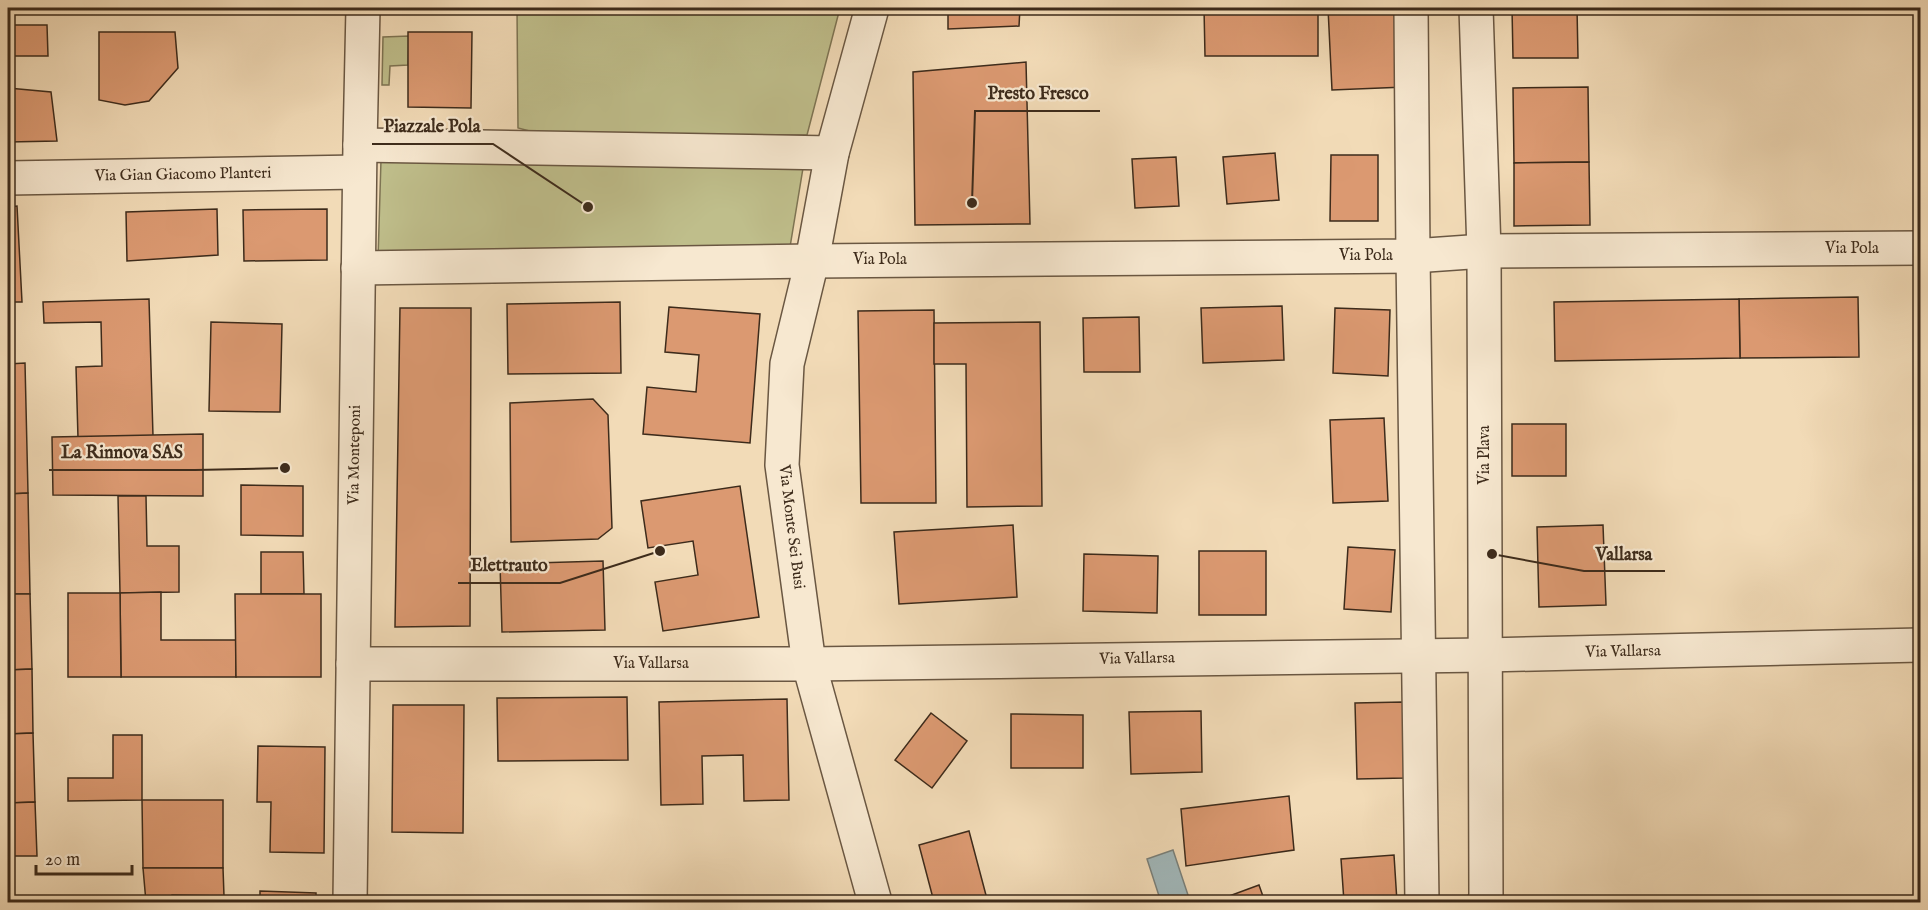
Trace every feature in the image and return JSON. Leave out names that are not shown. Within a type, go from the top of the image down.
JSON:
[{"type":"street","name":"Via Monteponi","points":[[350,903],[359,159],[363,8]]},
{"type":"street","name":"Via Monte Sei Busi","points":[[872,8],[832,153],[812,261],[787,364],[782,465],[808,664],[875,903]]},
{"type":"street","points":[[1411,8],[1422,903]]},
{"type":"street","name":"Via Plava","points":[[1476,8],[1485,251],[1486,898],[1484,903]]},
{"type":"street","name":"Via Gian Giacomo Planteri","points":[[8,178],[359,159],[832,153]]},
{"type":"street","name":"Via Pola","points":[[358,268],[812,261],[1413,256],[1485,251],[1920,248]]},
{"type":"street","name":"Via Vallarsa","points":[[353,664],[808,664],[1419,654],[1486,655],[1920,645]]},
{"type":"shaded area","points":[[517,8],[840,8],[807,135],[541,134],[518,128]]},
{"type":"shaded area","points":[[409,36],[408,65],[390,66],[389,85],[382,85],[383,37]]},
{"type":"shaded area","points":[[381,160],[804,162],[789,253],[378,260]]},
{"type":"water","points":[[1173,850],[1188,895],[1181,902],[1161,902],[1147,859]]},
{"type":"building","points":[[405,8],[484,8],[484,13],[404,12]]},
{"type":"building","points":[[948,8],[1020,8],[1019,26],[948,29]]},
{"type":"building","points":[[1204,8],[1318,8],[1318,56],[1205,56]]},
{"type":"building","points":[[1328,8],[1402,8],[1405,87],[1332,90]]},
{"type":"building","points":[[1512,8],[1577,8],[1578,58],[1513,58]]},
{"type":"building","points":[[8,25],[47,25],[48,56],[12,56],[13,67],[8,67]]},
{"type":"building","points":[[99,32],[175,32],[178,68],[149,101],[125,105],[99,100]]},
{"type":"building","points":[[408,32],[472,32],[471,108],[408,107]]},
{"type":"building","points":[[1026,62],[1030,224],[915,225],[913,72]]},
{"type":"building","points":[[8,67],[13,67],[13,88],[8,88]]},
{"type":"building","points":[[1588,87],[1589,162],[1514,163],[1513,88]]},
{"type":"building","points":[[8,88],[51,92],[57,141],[8,142]]},
{"type":"building","points":[[1275,153],[1279,200],[1227,204],[1223,157]]},
{"type":"building","points":[[1331,155],[1378,155],[1378,221],[1330,221]]},
{"type":"building","points":[[1176,157],[1179,206],[1135,208],[1132,159]]},
{"type":"building","points":[[1589,162],[1590,225],[1514,226],[1514,163]]},
{"type":"building","points":[[17,206],[22,302],[8,302],[8,207]]},
{"type":"building","points":[[217,209],[218,255],[127,261],[126,212]]},
{"type":"building","points":[[327,209],[327,260],[244,261],[243,210]]},
{"type":"building","points":[[1858,297],[1859,357],[1740,358],[1739,299]]},
{"type":"building","points":[[149,299],[153,436],[78,438],[76,367],[102,366],[101,322],[44,323],[43,302]]},
{"type":"building","points":[[1739,299],[1740,358],[1555,361],[1554,302]]},
{"type":"building","points":[[620,302],[621,373],[508,374],[507,304]]},
{"type":"building","points":[[1282,306],[1284,360],[1203,363],[1201,308]]},
{"type":"building","points":[[669,307],[760,314],[750,443],[643,434],[647,387],[696,392],[699,355],[665,352]]},
{"type":"building","points":[[400,308],[471,308],[470,626],[395,627]]},
{"type":"building","points":[[1335,308],[1390,310],[1388,376],[1333,373]]},
{"type":"building","points":[[934,310],[936,503],[861,503],[858,311]]},
{"type":"building","points":[[1139,317],[1140,372],[1084,372],[1083,318]]},
{"type":"building","points":[[211,322],[282,324],[280,412],[209,411]]},
{"type":"building","points":[[1040,322],[1042,506],[967,507],[966,364],[934,364],[934,323]]},
{"type":"building","points":[[25,363],[28,493],[8,494],[8,364]]},
{"type":"building","points":[[593,399],[608,415],[612,528],[598,539],[511,542],[510,403]]},
{"type":"building","points":[[1384,418],[1388,501],[1333,503],[1330,420]]},
{"type":"building","points":[[1512,424],[1566,424],[1566,476],[1512,476]]},
{"type":"building","points":[[203,434],[203,496],[53,495],[52,437]]},
{"type":"building","points":[[241,485],[303,486],[303,536],[241,535]]},
{"type":"building","points":[[740,486],[759,617],[663,631],[655,582],[698,575],[693,541],[648,548],[641,501]]},
{"type":"building","points":[[28,493],[30,594],[8,594],[8,494]]},
{"type":"building","points":[[118,496],[146,496],[147,546],[179,546],[179,592],[120,593]]},
{"type":"building","points":[[1013,525],[1017,597],[899,604],[894,532]]},
{"type":"building","points":[[1603,525],[1606,605],[1539,607],[1537,527]]},
{"type":"building","points":[[1348,547],[1395,550],[1391,612],[1344,609]]},
{"type":"building","points":[[1199,551],[1266,551],[1266,615],[1199,615]]},
{"type":"building","points":[[261,552],[303,552],[304,594],[261,594]]},
{"type":"building","points":[[1084,554],[1158,556],[1157,613],[1083,611]]},
{"type":"building","points":[[603,561],[605,630],[502,632],[500,564]]},
{"type":"building","points":[[161,592],[161,640],[236,640],[236,677],[121,677],[120,593]]},
{"type":"building","points":[[68,593],[120,593],[121,677],[68,677]]},
{"type":"building","points":[[8,594],[30,594],[32,669],[8,670]]},
{"type":"building","points":[[235,594],[321,594],[321,677],[236,677]]},
{"type":"building","points":[[32,669],[33,733],[8,734],[8,670]]},
{"type":"building","points":[[627,697],[628,760],[498,761],[497,698]]},
{"type":"building","points":[[787,699],[789,800],[744,801],[743,755],[702,756],[703,804],[661,805],[659,702]]},
{"type":"building","points":[[1403,702],[1405,778],[1357,779],[1355,703]]},
{"type":"building","points":[[393,705],[464,705],[463,833],[392,832]]},
{"type":"building","points":[[1201,711],[1202,772],[1131,774],[1129,712]]},
{"type":"building","points":[[931,713],[967,741],[932,788],[895,760]]},
{"type":"building","points":[[1011,714],[1083,715],[1083,768],[1011,768]]},
{"type":"building","points":[[33,733],[35,802],[8,803],[8,734]]},
{"type":"building","points":[[113,735],[142,735],[142,800],[68,801],[68,778],[113,778]]},
{"type":"building","points":[[258,746],[325,747],[324,853],[270,852],[271,802],[257,802]]},
{"type":"building","points":[[1289,796],[1294,850],[1186,866],[1181,809]]},
{"type":"building","points":[[142,800],[223,800],[223,868],[143,868]]},
{"type":"building","points":[[35,802],[37,856],[8,856],[8,803]]},
{"type":"building","points":[[969,831],[987,899],[973,902],[934,902],[919,845]]},
{"type":"building","points":[[1394,855],[1397,902],[1344,902],[1341,859]]},
{"type":"building","points":[[143,868],[223,868],[224,896],[172,895],[168,902],[146,902]]},
{"type":"building","points":[[1259,885],[1265,902],[1213,902]]},
{"type":"building","points":[[260,891],[316,893],[316,902],[260,902]]},
{"type":"place","name":"Presto Fresco","points":[[972,203]]},
{"type":"place","name":"Piazzale Pola","points":[[588,207]]},
{"type":"place","name":"La Rinnova SAS","points":[[285,468]]},
{"type":"place","name":"Elettrauto","points":[[660,551]]},
{"type":"place","name":"Vallarsa","points":[[1492,554]]}]
